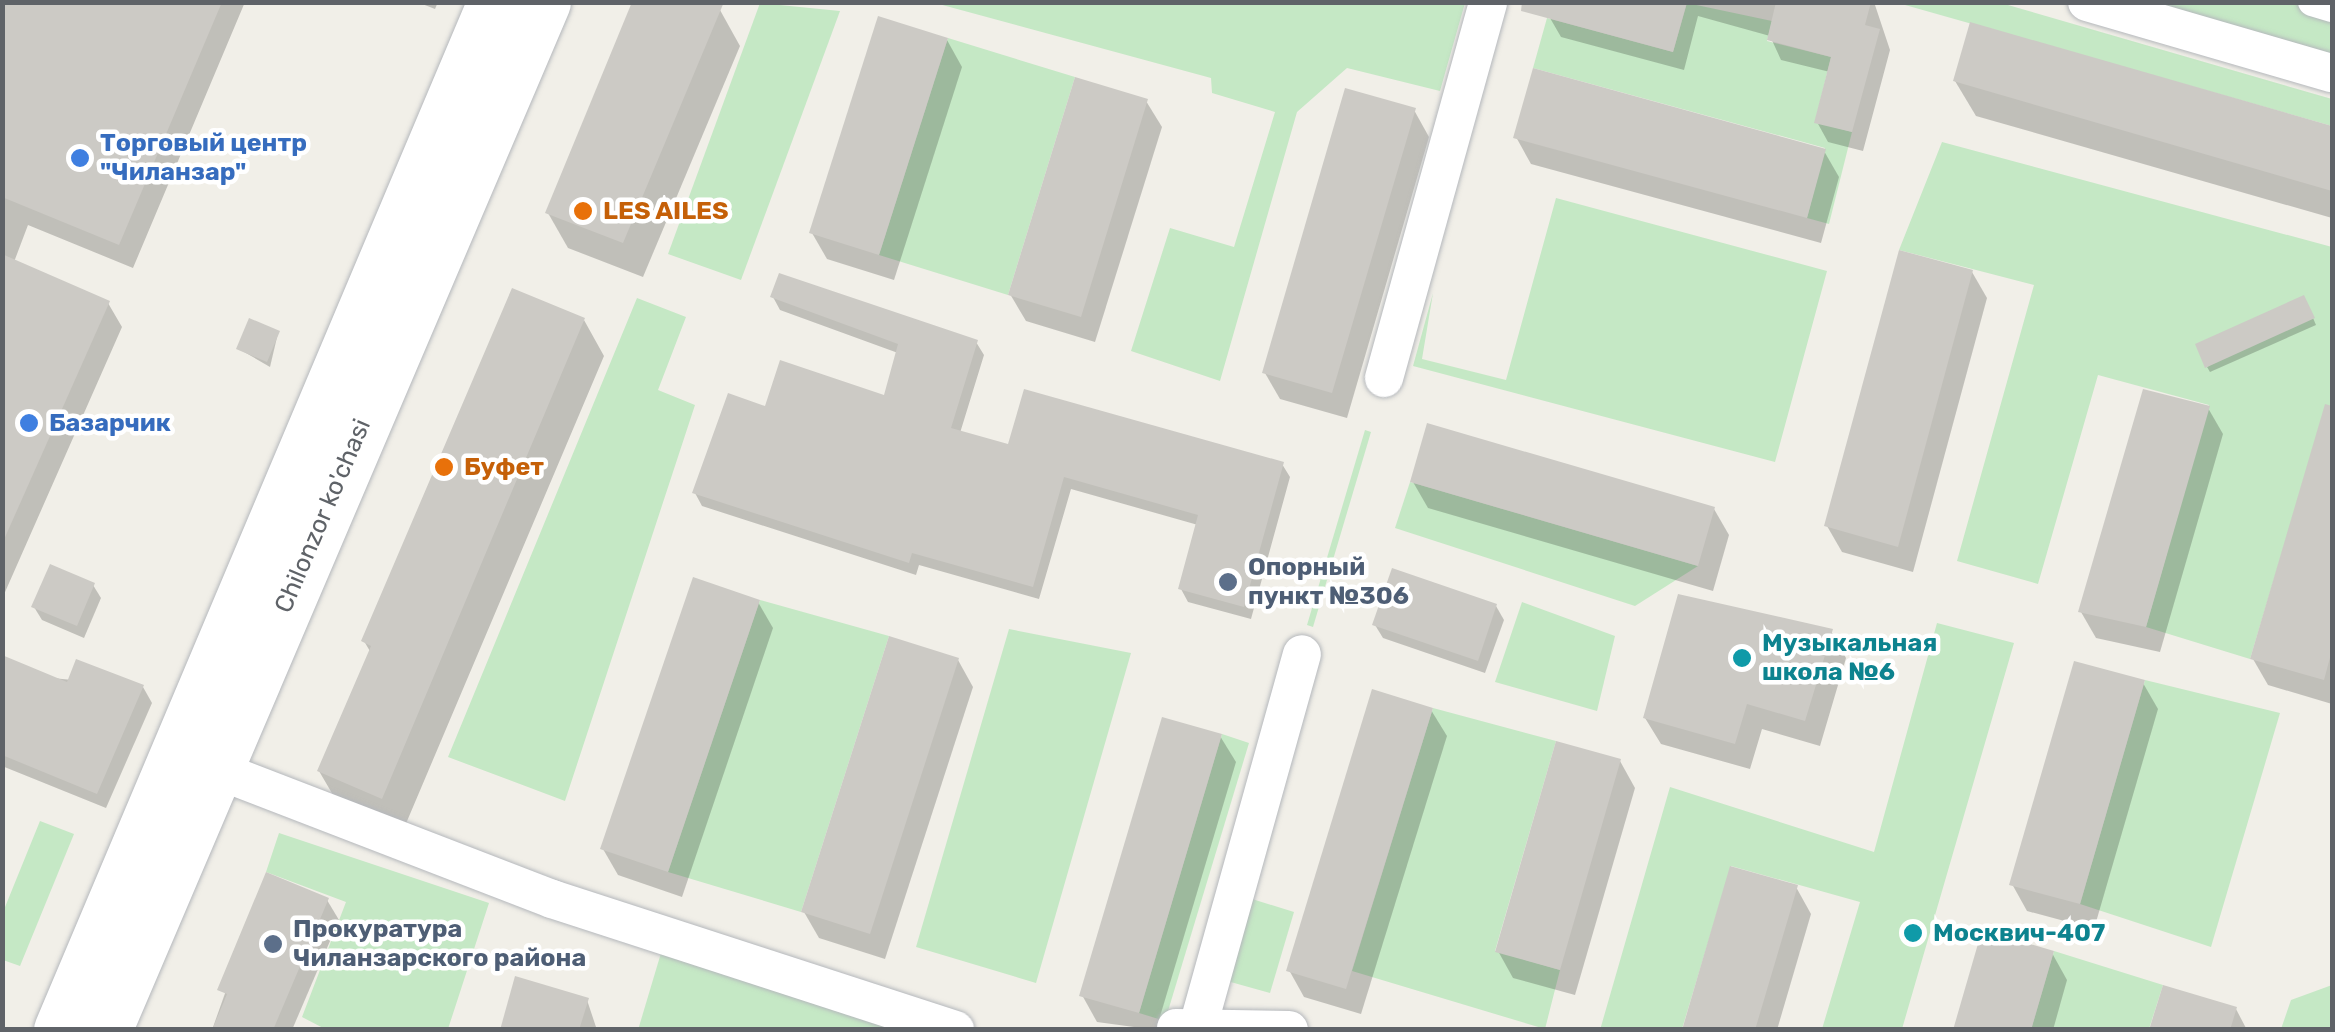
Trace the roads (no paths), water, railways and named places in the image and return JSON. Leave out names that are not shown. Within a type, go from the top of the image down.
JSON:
[{"type":"main road","name":"Chilonzor ko'chasi","points":[[104,1030],[196,761],[495,2]]},
{"type":"main road","name":"Chilonzor ko'chasi","points":[[61,1030],[196,761],[543,2]]},
{"type":"street","points":[[1384,378],[1488,2]]},
{"type":"street","points":[[2087,2],[2332,74]]},
{"type":"street","points":[[2312,2],[2332,8]]},
{"type":"street","points":[[1289,1030],[1190,1028],[1302,654]]},
{"type":"street","points":[[196,761],[552,900],[955,1030]]},
{"type":"place","name":"Торговый центр \"Чиланзар\"","points":[[80,158]]},
{"type":"place","name":"LES AILES","points":[[583,211]]},
{"type":"place","name":"Базарчик","points":[[29,423]]},
{"type":"place","name":"Буфет","points":[[444,467]]},
{"type":"place","name":"Опорный пункт №306","points":[[1228,582]]},
{"type":"place","name":"Mузыкальная школа №6","points":[[1742,658]]},
{"type":"place","name":"Москвич-407","points":[[1913,933]]},
{"type":"place","name":"Прокуратура Чиланзарского района","points":[[273,944]]}]
